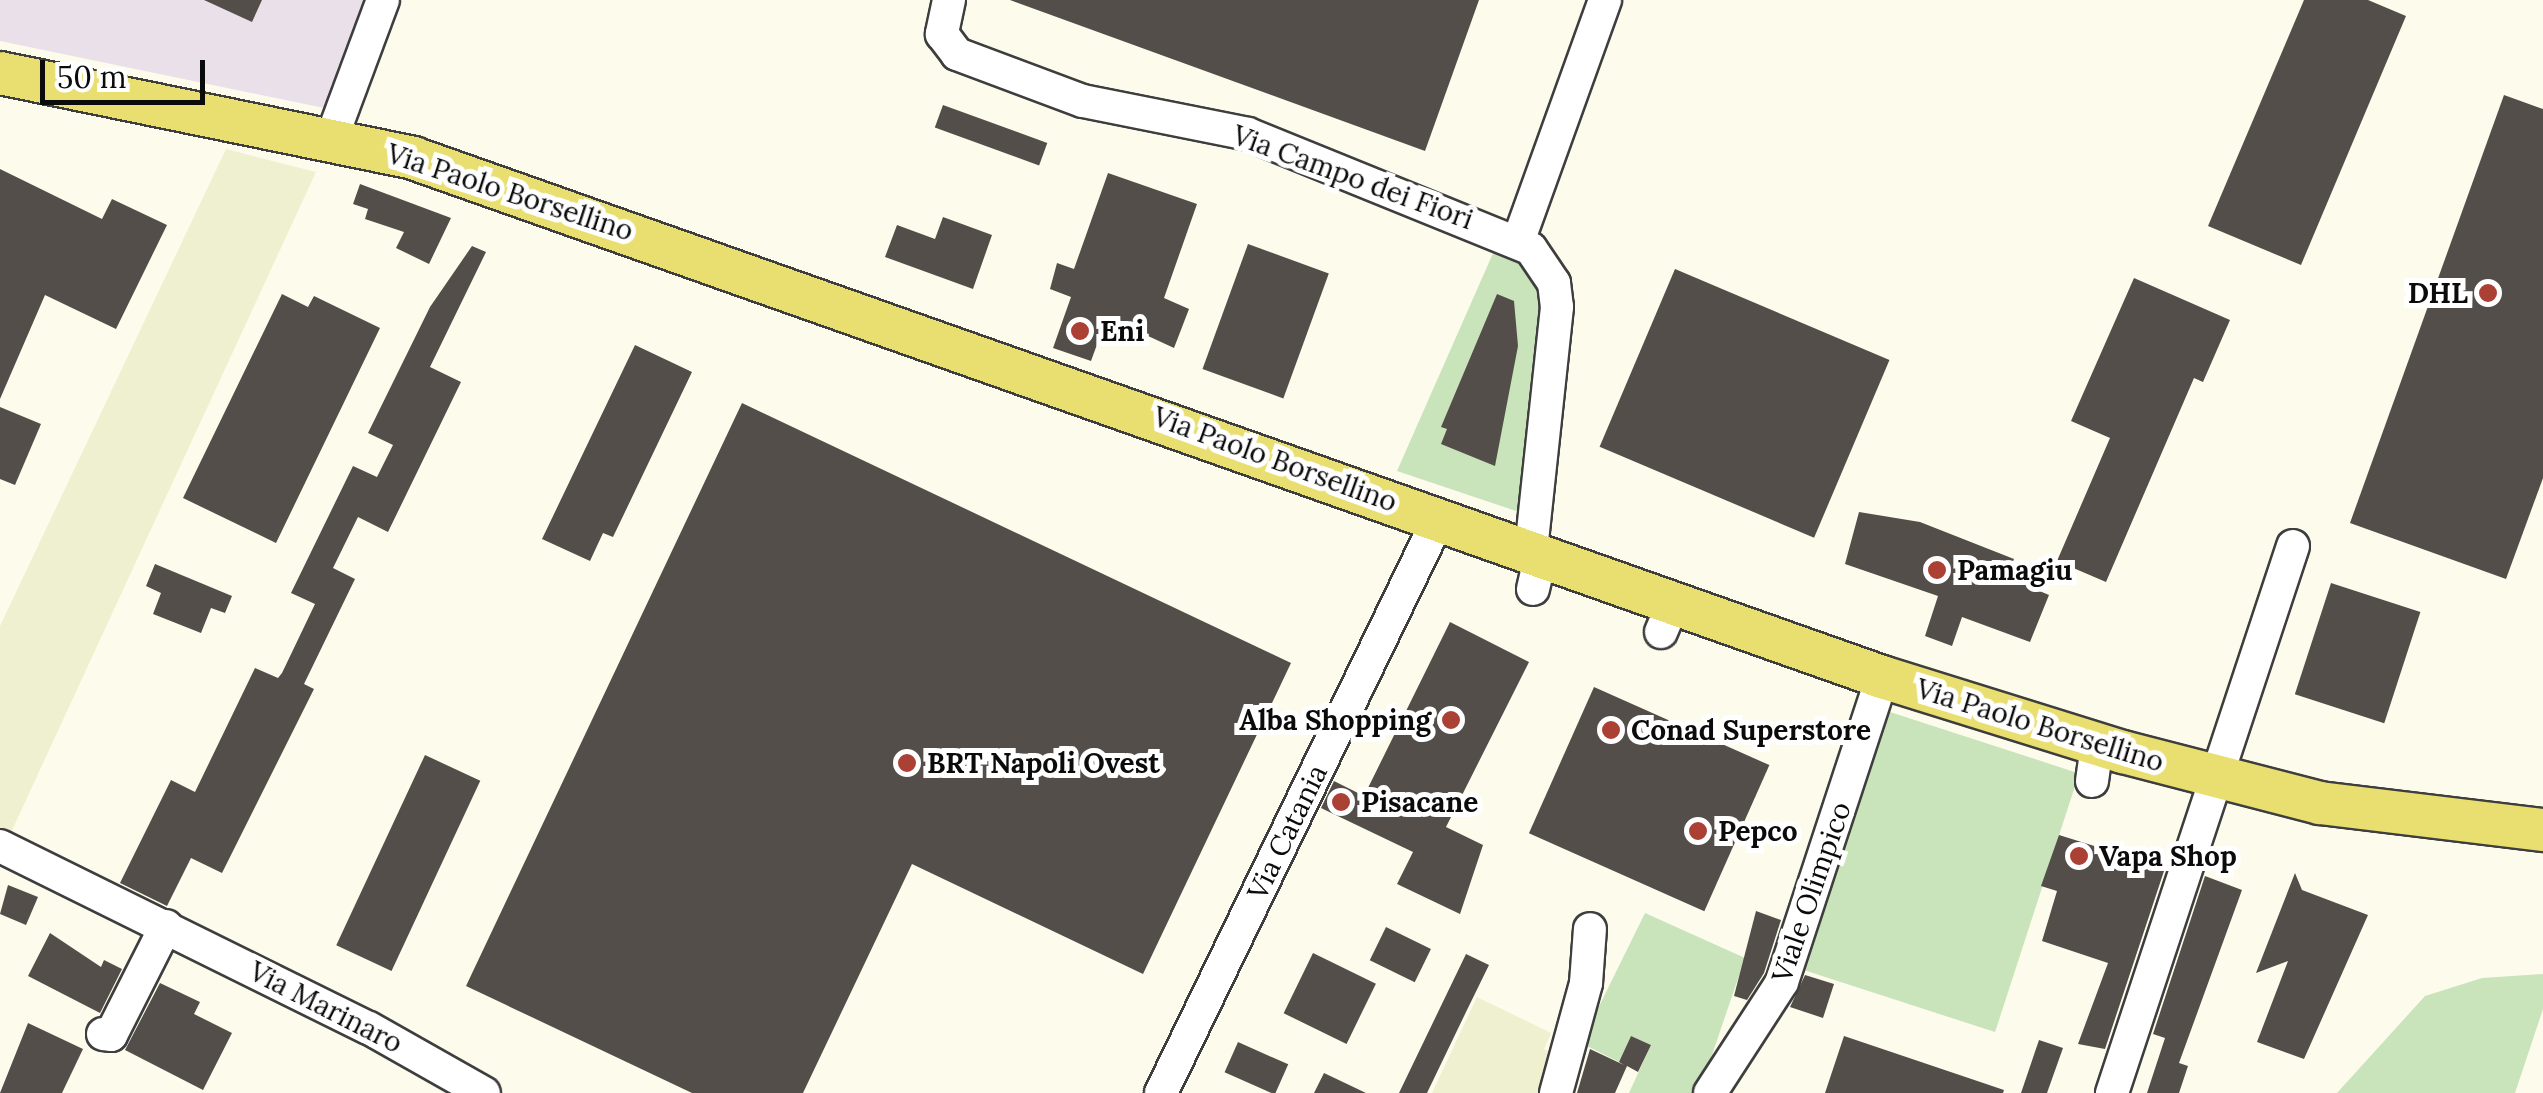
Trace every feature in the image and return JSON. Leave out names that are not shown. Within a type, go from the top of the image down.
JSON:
[{"type":"main road","name":"Via Paolo Borsellino","points":[[0,73],[332,137],[609,222],[1439,518],[1535,564],[1668,617],[1882,677],[2095,763],[2218,778],[2358,809],[2543,830]]},
{"type":"street","points":[[332,137],[383,0]]},
{"type":"street","name":"Via Campo dei Fiori","points":[[950,0],[942,34],[957,54],[1083,101],[1248,134],[1519,240]]},
{"type":"street","points":[[1535,564],[1557,307],[1544,265],[1519,240],[1606,0]]},
{"type":"street","name":"Via Catania","points":[[1161,1093],[1439,518]]},
{"type":"street","points":[[2112,1093],[2293,546]]},
{"type":"street","name":"Viale Olimpico","points":[[1710,1093],[1777,993],[1882,677]]},
{"type":"street","name":"Via Marinaro","points":[[0,846],[166,926],[484,1093]]},
{"type":"street","points":[[103,1034],[116,1028],[166,926]]},
{"type":"street","points":[[1556,1093],[1586,984],[1590,930]]},
{"type":"shaded area","points":[[0,0],[370,0],[324,108],[0,41]]},
{"type":"green space","points":[[226,149],[316,172],[8,839],[0,835],[0,626]]},
{"type":"green space","points":[[1494,251],[1525,267],[1544,303],[1522,513],[1397,471]]},
{"type":"green space","points":[[1887,711],[2079,773],[1995,1032],[1803,970]]},
{"type":"green space","points":[[1645,913],[1745,958],[1699,1093],[1629,1093],[1651,1045],[1631,1036],[1619,1062],[1581,1043]]},
{"type":"green space","points":[[2543,974],[2543,1009],[2515,1093],[2337,1093],[2425,996],[2482,978]]},
{"type":"green space","points":[[1477,997],[1551,1033],[1544,1049],[1560,1058],[1543,1093],[1432,1093]]},
{"type":"building","points":[[204,0],[262,0],[252,22]]},
{"type":"building","points":[[1010,0],[1479,0],[1425,151]]},
{"type":"building","points":[[2304,0],[2368,0],[2406,16],[2301,265],[2208,226]]},
{"type":"building","name":"DHL","points":[[2504,95],[2543,109],[2543,478],[2506,579],[2350,523]]},
{"type":"building","points":[[943,105],[1047,143],[1039,166],[935,128]]},
{"type":"building","points":[[0,169],[102,219],[112,199],[167,225],[116,329],[45,295],[0,399]]},
{"type":"building","points":[[1108,173],[1197,204],[1164,298],[1189,309],[1174,348],[1107,317],[1091,361],[1053,348],[1071,297],[1050,289],[1057,263],[1074,269]]},
{"type":"building","points":[[360,184],[451,218],[429,264],[396,248],[404,232],[365,219],[368,209],[353,204]]},
{"type":"building","points":[[943,217],[992,235],[973,289],[885,257],[897,225],[935,239]]},
{"type":"building","points":[[1248,244],[1329,273],[1283,398],[1203,369]]},
{"type":"building","points":[[472,246],[486,252],[430,367],[461,382],[388,532],[358,517],[333,568],[355,579],[304,684],[314,689],[222,873],[191,858],[167,906],[120,883],[171,780],[195,792],[255,668],[278,678],[282,673],[315,604],[291,593],[353,466],[377,477],[393,445],[368,433],[430,307]]},
{"type":"building","points":[[1675,269],[1889,360],[1814,538],[1600,447]]},
{"type":"building","points":[[2134,278],[2230,320],[2203,382],[2194,378],[2106,582],[2057,561],[2110,438],[2071,421]]},
{"type":"building","points":[[282,294],[308,307],[314,296],[380,328],[276,543],[183,498]]},
{"type":"building","points":[[1497,294],[1514,301],[1518,346],[1495,466],[1441,444],[1447,429],[1441,427]]},
{"type":"building","points":[[635,345],[692,372],[613,537],[603,533],[590,561],[542,539]]},
{"type":"building","name":"BRT Napoli Ovest","points":[[742,403],[1291,663],[1143,974],[912,864],[803,1093],[692,1093],[466,986]]},
{"type":"building","points":[[0,407],[41,424],[15,485],[0,479]]},
{"type":"building","name":"Pamagiu","points":[[1859,512],[1920,522],[2014,559],[2007,577],[2049,595],[2030,642],[1962,617],[1952,646],[1925,636],[1938,596],[1845,564]]},
{"type":"building","points":[[155,564],[232,596],[225,613],[211,608],[201,633],[153,614],[161,593],[146,586]]},
{"type":"building","points":[[2331,583],[2420,612],[2384,723],[2295,694]]},
{"type":"building","name":"Alba Shopping","points":[[1450,622],[1529,662],[1446,827],[1483,845],[1460,914],[1397,884],[1413,852],[1321,808],[1334,781],[1364,796]]},
{"type":"building","points":[[1594,687],[1769,765],[1704,911],[1529,833]]},
{"type":"building","points":[[425,755],[480,781],[392,971],[336,945]]},
{"type":"building","points":[[2059,835],[2165,868],[2105,1049],[2078,1044],[2108,963],[2042,941],[2057,891],[2041,886]]},
{"type":"building","points":[[2295,873],[2302,890],[2368,915],[2304,1059],[2257,1042],[2288,961],[2256,973]]},
{"type":"building","points":[[2205,876],[2242,890],[2179,1063],[2188,1066],[2179,1093],[2147,1093],[2165,1038],[2153,1034]]},
{"type":"building","points":[[8,885],[38,897],[26,925],[0,914]]},
{"type":"building","points":[[1756,911],[1781,920],[1764,973],[1747,1000],[1734,996]]},
{"type":"building","points":[[1386,927],[1431,949],[1415,982],[1370,960]]},
{"type":"building","points":[[50,933],[101,967],[104,960],[122,969],[100,1013],[28,976]]},
{"type":"building","points":[[1313,953],[1376,984],[1347,1044],[1284,1013]]},
{"type":"building","points":[[1466,954],[1489,965],[1427,1093],[1399,1093]]},
{"type":"building","points":[[1805,975],[1834,984],[1823,1018],[1790,1007]]},
{"type":"building","points":[[160,983],[200,1002],[194,1014],[232,1033],[203,1090],[125,1050]]},
{"type":"building","points":[[28,1023],[83,1049],[62,1093],[0,1093]]},
{"type":"building","points":[[1631,1036],[1651,1045],[1638,1072],[1627,1066],[1615,1093],[1577,1093],[1590,1049],[1624,1065],[1619,1062]]},
{"type":"building","points":[[1844,1036],[2004,1090],[2003,1093],[1825,1093]]},
{"type":"building","points":[[2039,1040],[2063,1048],[2047,1093],[2021,1093]]},
{"type":"building","points":[[1238,1042],[1288,1064],[1275,1093],[1225,1072]]},
{"type":"building","points":[[1324,1073],[1366,1093],[1314,1093]]},
{"type":"place","name":"DHL","points":[[2488,293]]},
{"type":"place","name":"Eni","points":[[1080,331]]},
{"type":"place","name":"Pamagiu","points":[[1937,570]]},
{"type":"place","name":"Alba Shopping","points":[[1451,720]]},
{"type":"place","name":"Conad Superstore","points":[[1611,730]]},
{"type":"place","name":"BRT Napoli Ovest","points":[[907,763]]},
{"type":"place","name":"Pisacane","points":[[1341,802]]},
{"type":"place","name":"Pepco","points":[[1698,831]]},
{"type":"place","name":"Vapa Shop","points":[[2079,856]]}]
